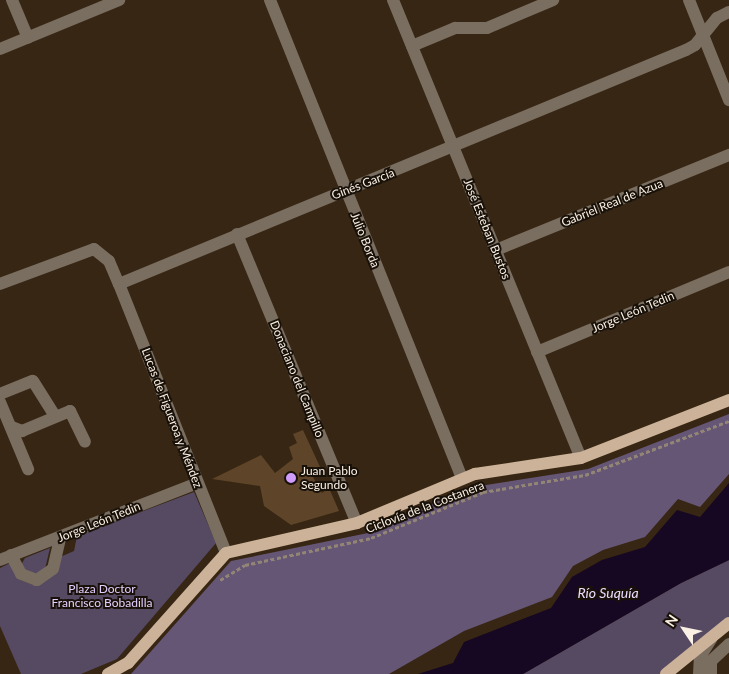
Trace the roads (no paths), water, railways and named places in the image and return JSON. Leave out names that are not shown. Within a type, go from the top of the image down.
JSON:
[{"type":"main road","points":[[108,674],[128,663],[226,553],[357,523],[462,478],[581,458],[729,400]]},
{"type":"main road","points":[[666,674],[729,623]]},
{"type":"street","points":[[12,0],[28,38]]},
{"type":"street","points":[[0,49],[118,0]]},
{"type":"street","name":"Julio Borda","points":[[270,0],[462,478]]},
{"type":"street","name":"José Esteban Bustos","points":[[393,0],[581,458]]},
{"type":"street","points":[[689,0],[729,100]]},
{"type":"street","points":[[412,46],[454,28],[487,28],[549,1]]},
{"type":"street","name":"Ginés García","points":[[119,284],[345,190],[455,149],[686,50],[729,12]]},
{"type":"street","name":"Gabriel Real de Azua","points":[[496,250],[729,155]]},
{"type":"street","name":"Donaciano del Campillo","points":[[237,234],[357,523]]},
{"type":"street","points":[[0,284],[94,249],[109,260],[119,284]]},
{"type":"street","name":"Jorge León Tedin","points":[[537,352],[729,272]]},
{"type":"street","name":"Lucas de Figueroa y Méndez","points":[[119,284],[226,553]]},
{"type":"street","points":[[0,394],[33,381],[55,416]]},
{"type":"street","points":[[0,402],[12,426],[28,469]]},
{"type":"street","points":[[12,426],[22,431],[70,411],[85,442]]},
{"type":"street","name":"Jorge León Tedin","points":[[6,557],[60,538],[197,483]]},
{"type":"street","points":[[6,557],[21,574],[38,580],[53,569],[60,538]]},
{"type":"street","points":[[699,674],[700,658],[713,636]]},
{"type":"street","points":[[710,674],[711,661],[729,644]]},
{"type":"water","name":"Río Suquía","points":[[729,483],[729,560],[681,583],[523,674],[418,674],[453,663],[464,642],[551,608],[572,577],[602,560],[645,547],[677,510],[700,517]]},
{"type":"place","name":"Juan Pablo Segundo","points":[[291,478]]},
{"type":"park label","name":"Plaza Doctor Francisco Bobadilla","points":[[102,596]]}]
